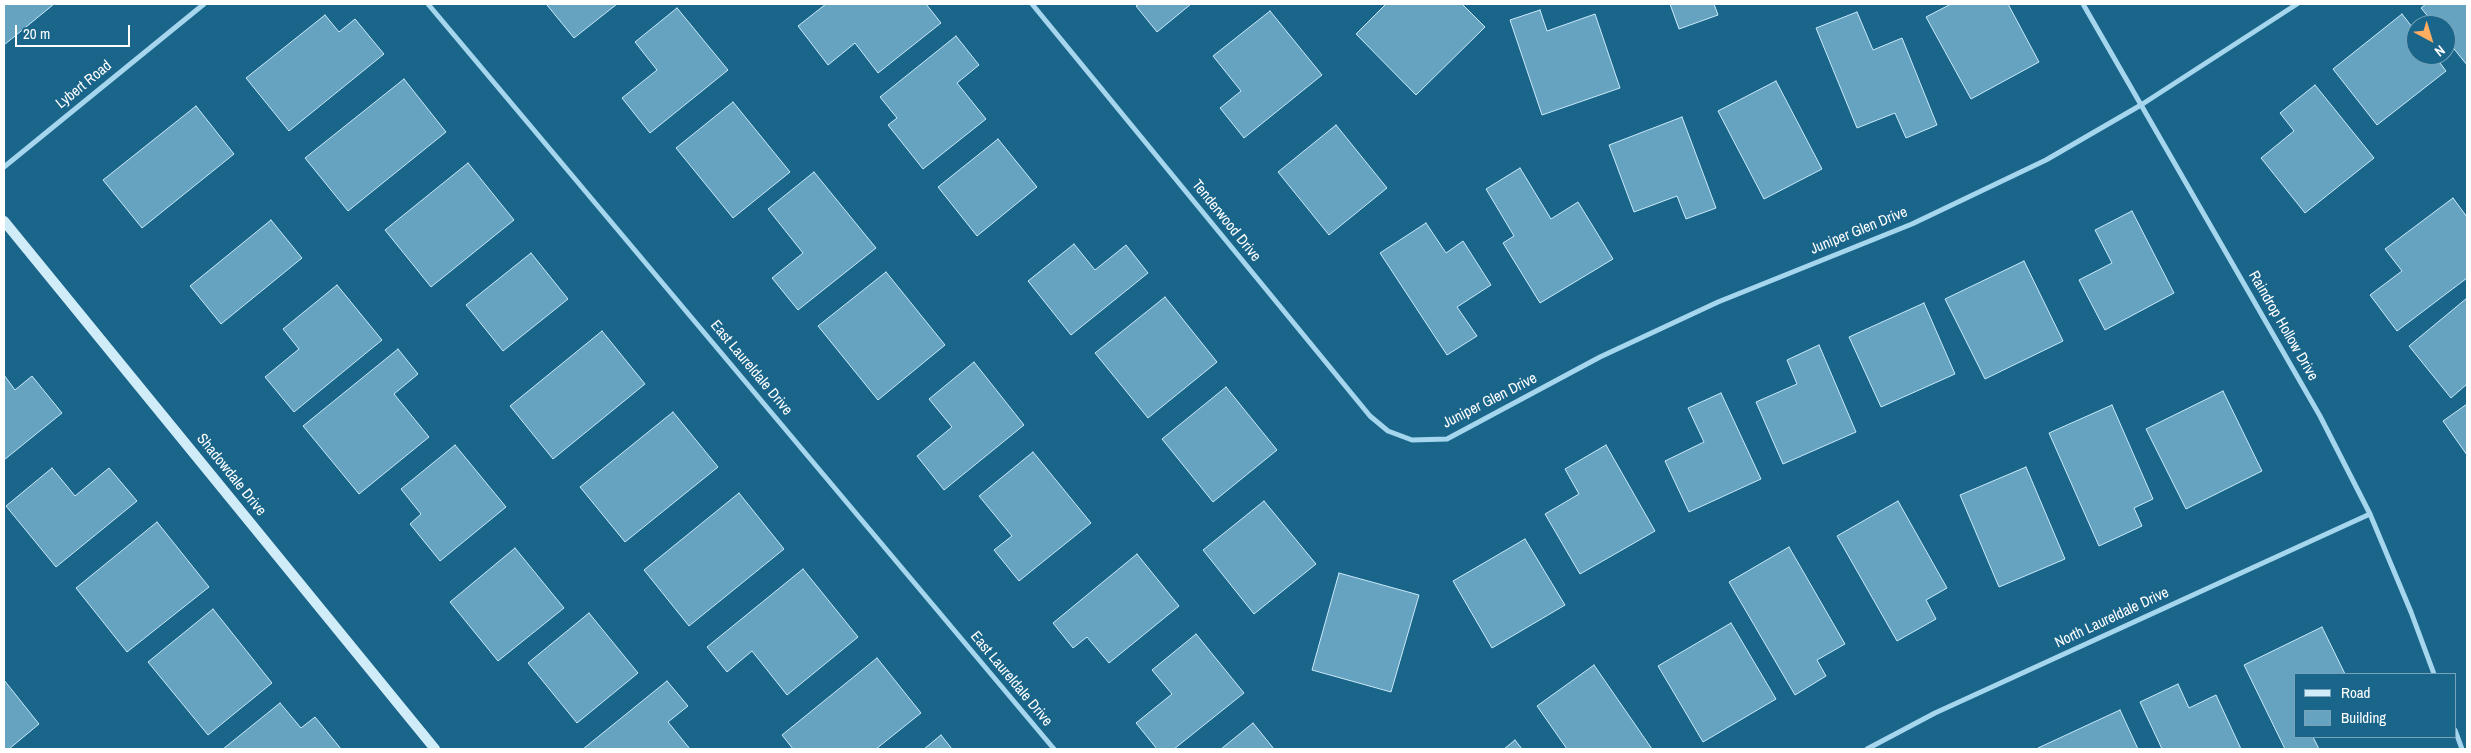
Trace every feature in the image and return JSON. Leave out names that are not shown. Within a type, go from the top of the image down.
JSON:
[{"type":"street","name":"Lybert Road","points":[[4,167],[204,4]]},
{"type":"street","name":"East Laureldale Drive","points":[[428,4],[1054,749]]},
{"type":"street","name":"Tenderwood Drive","points":[[1032,4],[1370,416],[1388,431],[1412,440]]},
{"type":"street","name":"Raindrop Hollow Drive","points":[[2083,4],[2320,416],[2370,514],[2411,612],[2434,673]]},
{"type":"street","name":"Juniper Glen Drive","points":[[1412,440],[1447,439],[1608,353],[1718,302],[1912,224],[2046,160],[2141,105],[2297,4]]},
{"type":"street","name":"Shadowdale Drive","points":[[4,221],[435,749]]},
{"type":"street","name":"North Laureldale Drive","points":[[1866,749],[1934,712],[2370,514]]},
{"type":"street","points":[[2456,733],[2462,749]]},
{"type":"building","points":[[4,4],[54,4],[4,45]]},
{"type":"building","points":[[617,4],[574,38],[547,5]]},
{"type":"building","points":[[826,4],[926,4],[941,23],[878,73],[855,43],[828,65],[798,26]]},
{"type":"building","points":[[1140,4],[1191,4],[1157,32],[1136,6]]},
{"type":"building","points":[[1386,4],[1462,4],[1485,27],[1416,95],[1356,34]]},
{"type":"building","points":[[1670,4],[1714,4],[1718,15],[1679,29]]},
{"type":"building","points":[[1951,4],[2008,4],[2039,62],[1971,99],[1926,17]]},
{"type":"building","points":[[2426,4],[2467,4],[2467,65],[2456,51],[2456,15],[2427,15],[2421,8]]},
{"type":"building","points":[[677,8],[728,70],[650,133],[622,98],[657,70],[635,42]]},
{"type":"building","points":[[1540,10],[1547,31],[1595,14],[1620,88],[1542,115],[1510,20]]},
{"type":"building","points":[[1270,11],[1322,75],[1244,138],[1220,108],[1241,91],[1213,56]]},
{"type":"building","points":[[1857,12],[1873,50],[1902,38],[1937,125],[1906,138],[1895,113],[1857,128],[1816,28]]},
{"type":"building","points":[[2402,14],[2406,19],[2406,65],[2442,65],[2446,71],[2377,125],[2333,69]]},
{"type":"building","points":[[325,15],[339,32],[355,19],[384,54],[289,131],[246,78]]},
{"type":"building","points":[[956,36],[979,65],[957,83],[986,119],[923,169],[888,125],[897,118],[880,97]]},
{"type":"building","points":[[404,79],[446,132],[348,211],[305,158]]},
{"type":"building","points":[[1776,81],[1822,169],[1764,199],[1718,111]]},
{"type":"building","points":[[2315,85],[2374,158],[2305,213],[2261,158],[2294,131],[2280,113]]},
{"type":"building","points":[[733,102],[790,172],[733,218],[676,148]]},
{"type":"building","points":[[196,106],[234,154],[142,228],[103,180]]},
{"type":"building","points":[[1682,117],[1716,208],[1686,219],[1677,196],[1634,212],[1609,145]]},
{"type":"building","points":[[1336,125],[1387,188],[1329,235],[1278,172]]},
{"type":"building","points":[[998,139],[1037,187],[977,236],[938,187]]},
{"type":"building","points":[[468,163],[514,220],[431,287],[385,230]]},
{"type":"building","points":[[1520,168],[1551,219],[1578,202],[1613,259],[1540,303],[1503,243],[1514,236],[1486,189]]},
{"type":"building","points":[[814,172],[876,248],[798,310],[772,278],[803,253],[768,209]]},
{"type":"building","points":[[2453,198],[2467,217],[2467,278],[2397,331],[2370,295],[2402,271],[2385,249]]},
{"type":"building","points":[[2132,211],[2174,293],[2105,330],[2079,280],[2112,263],[2095,230]]},
{"type":"building","points":[[271,220],[302,258],[221,324],[190,286]]},
{"type":"building","points":[[1426,223],[1446,253],[1463,241],[1491,285],[1457,307],[1477,336],[1447,355],[1380,253]]},
{"type":"building","points":[[1074,244],[1095,270],[1126,245],[1148,273],[1071,335],[1028,281]]},
{"type":"building","points":[[531,253],[568,299],[503,351],[466,305]]},
{"type":"building","points":[[2024,261],[2063,341],[1985,379],[1945,299]]},
{"type":"building","points":[[886,272],[945,345],[878,400],[818,326]]},
{"type":"building","points":[[337,285],[382,340],[294,412],[265,377],[299,349],[283,329]]},
{"type":"building","points":[[1165,297],[1217,362],[1148,418],[1095,353]]},
{"type":"building","points":[[2467,298],[2467,384],[2451,398],[2409,346]]},
{"type":"building","points":[[1924,303],[1955,374],[1881,407],[1849,337]]},
{"type":"building","points":[[602,331],[645,384],[553,459],[510,406]]},
{"type":"building","points":[[1819,345],[1856,432],[1783,464],[1756,402],[1797,384],[1787,360]]},
{"type":"building","points":[[398,349],[418,374],[394,394],[429,437],[359,494],[303,426]]},
{"type":"building","points":[[974,362],[1024,425],[944,490],[917,456],[952,427],[929,399]]},
{"type":"building","points":[[4,375],[15,390],[32,376],[62,413],[4,460]]},
{"type":"building","points":[[1226,387],[1277,450],[1213,502],[1162,439]]},
{"type":"building","points":[[2223,391],[2262,471],[2186,509],[2146,429]]},
{"type":"building","points":[[1721,393],[1761,479],[1689,512],[1665,461],[1704,442],[1688,408]]},
{"type":"building","points":[[2467,404],[2467,455],[2443,421]]},
{"type":"building","points":[[2112,405],[2153,499],[2134,508],[2142,526],[2099,546],[2049,433]]},
{"type":"building","points":[[673,412],[718,467],[625,542],[580,487]]},
{"type":"building","points":[[455,445],[506,507],[440,561],[410,524],[421,514],[401,489]]},
{"type":"building","points":[[1606,445],[1655,531],[1580,574],[1545,514],[1579,494],[1565,469]]},
{"type":"building","points":[[1033,452],[1091,523],[1019,581],[994,550],[1012,536],[979,496]]},
{"type":"building","points":[[2026,467],[2065,559],[1999,587],[1960,495]]},
{"type":"building","points":[[52,468],[75,496],[109,468],[137,501],[56,567],[6,506]]},
{"type":"building","points":[[739,493],[784,549],[689,626],[644,570]]},
{"type":"building","points":[[1264,501],[1316,564],[1254,614],[1203,550]]},
{"type":"building","points":[[1898,501],[1947,588],[1926,600],[1936,619],[1897,641],[1837,536]]},
{"type":"building","points":[[157,522],[209,587],[127,652],[76,588]]},
{"type":"building","points":[[1525,539],[1565,605],[1492,648],[1453,581]]},
{"type":"building","points":[[1789,547],[1845,644],[1817,660],[1826,676],[1795,695],[1729,582]]},
{"type":"building","points":[[515,548],[564,608],[498,661],[450,602]]},
{"type":"building","points":[[1137,554],[1179,606],[1109,663],[1087,637],[1073,648],[1053,623]]},
{"type":"building","points":[[803,569],[858,637],[787,695],[752,651],[727,672],[707,647]]},
{"type":"building","points":[[1339,573],[1419,595],[1391,692],[1312,670]]},
{"type":"building","points":[[213,609],[272,683],[208,735],[148,662]]},
{"type":"building","points":[[589,613],[638,673],[577,723],[528,663]]},
{"type":"building","points":[[1731,623],[1776,699],[1703,742],[1658,666]]},
{"type":"building","points":[[2322,627],[2345,673],[2294,673],[2294,738],[2314,738],[2319,749],[2285,749],[2244,665]]},
{"type":"building","points":[[1196,634],[1244,693],[1174,749],[1157,749],[1136,723],[1172,694],[1152,670]]},
{"type":"building","points":[[877,658],[921,713],[876,749],[793,749],[782,735]]},
{"type":"building","points":[[1594,665],[1652,749],[1567,749],[1537,706]]},
{"type":"building","points":[[4,680],[39,724],[9,749],[4,749]]},
{"type":"building","points":[[667,681],[688,706],[668,722],[690,749],[583,749]]},
{"type":"building","points":[[2178,684],[2189,708],[2216,695],[2241,749],[2162,749],[2140,702]]},
{"type":"building","points":[[280,703],[301,728],[315,717],[341,749],[223,749]]},
{"type":"building","points":[[2120,710],[2138,749],[2038,748]]},
{"type":"building","points":[[1253,723],[1274,749],[1221,749]]},
{"type":"building","points":[[941,735],[952,749],[924,749]]},
{"type":"building","points":[[1515,740],[1522,749],[1504,749]]}]
